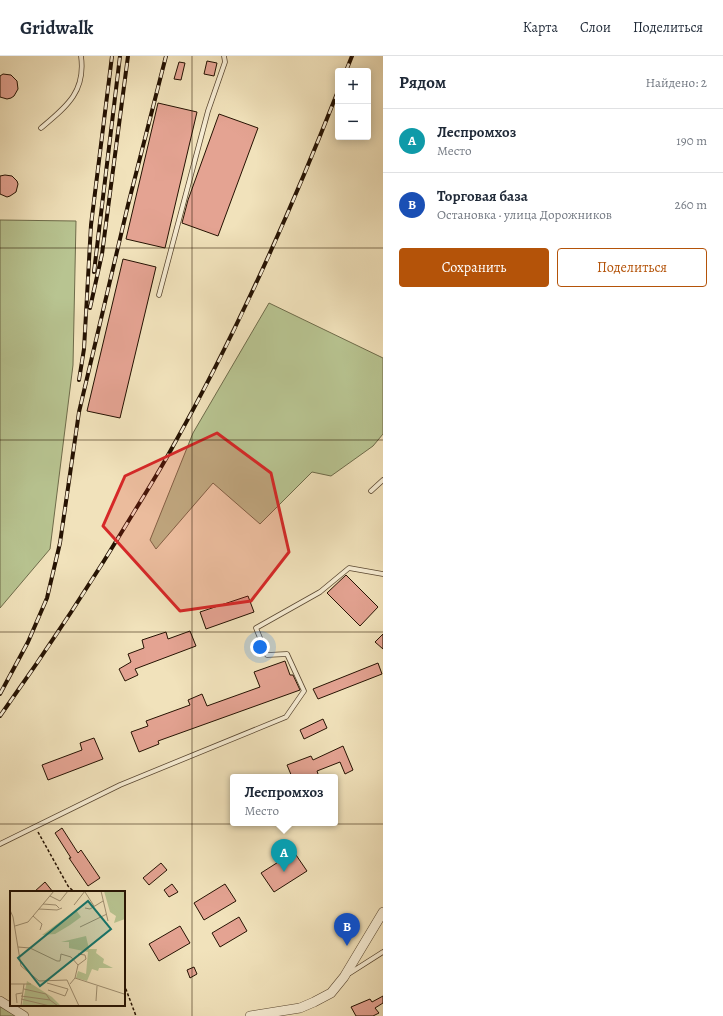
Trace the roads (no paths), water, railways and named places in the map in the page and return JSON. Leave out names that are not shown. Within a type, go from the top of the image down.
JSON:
[{"type":"street","points":[[250,1016],[300,1008],[331,993],[344,977],[383,912]]},
{"type":"street","points":[[0,1001],[24,1016]]},
{"type":"lane","points":[[41,128],[66,107],[77,90],[83,68],[81,56]]},
{"type":"lane","points":[[160,295],[208,111],[225,62],[224,56]]},
{"type":"lane","points":[[371,491],[383,480]]},
{"type":"lane","points":[[0,844],[120,785],[286,717],[304,691],[287,654],[267,655],[256,628],[320,592],[349,568],[383,574]]},
{"type":"lane","points":[[344,977],[383,952]]},
{"type":"railway","points":[[79,380],[84,349],[91,225],[112,56]]},
{"type":"railway","points":[[94,272],[120,56]]},
{"type":"railway","points":[[90,308],[102,254],[128,56]]},
{"type":"railway","points":[[0,694],[28,642],[47,598],[60,543],[79,412],[128,205],[166,56]]},
{"type":"railway","points":[[347,68],[352,56]]},
{"type":"railway","points":[[0,716],[86,590],[158,472],[196,405],[219,361],[282,227],[335,98]]},
{"type":"place","name":"Леспромхоз","points":[[284,872]]},
{"type":"place","name":"Торговая база","points":[[347,946]]}]
